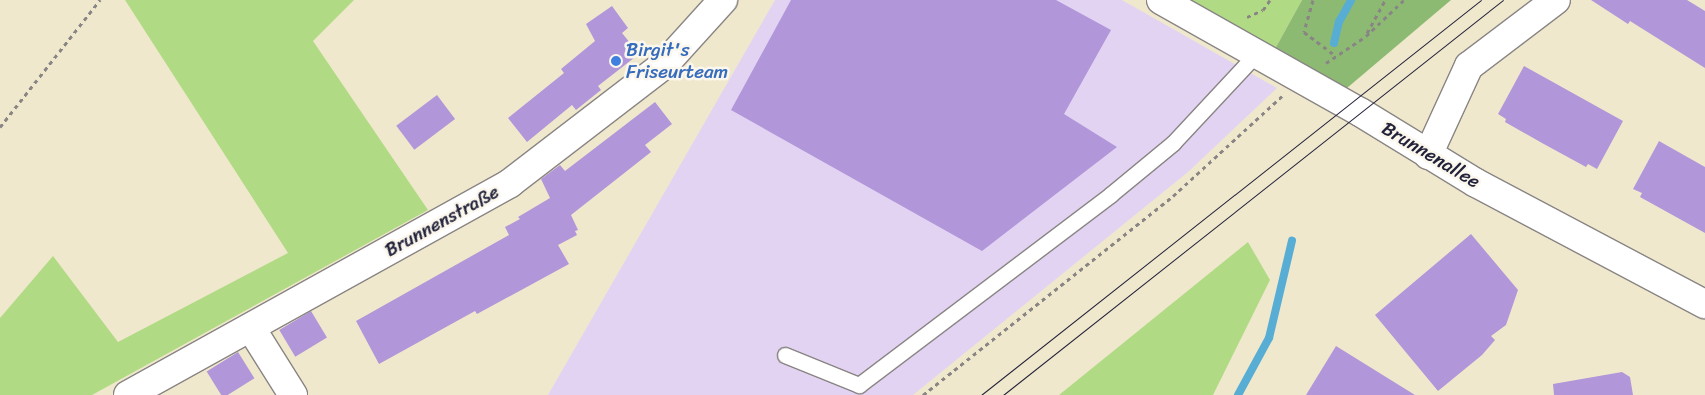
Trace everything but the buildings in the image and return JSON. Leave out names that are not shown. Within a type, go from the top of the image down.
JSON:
[{"type":"street","name":"Brunnenstraße","points":[[128,395],[510,183],[664,65],[723,0]]},
{"type":"street","name":"Brunnenallee","points":[[1161,0],[1388,128],[1428,155],[1705,304]]},
{"type":"street","points":[[1428,155],[1469,66],[1556,0]]},
{"type":"street","points":[[251,328],[292,395]]},
{"type":"lane","points":[[785,355],[860,385],[1110,195],[1173,144],[1256,54]]},
{"type":"path","points":[[0,127],[100,0]]},
{"type":"path","points":[[1243,17],[1250,17],[1263,10],[1270,0]]},
{"type":"path","points":[[1313,0],[1304,32],[1336,56]]},
{"type":"path","points":[[1366,36],[1385,0]]},
{"type":"path","points":[[923,395],[1173,196],[1301,78],[1366,36],[1404,0]]},
{"type":"shaded area","points":[[775,0],[1122,0],[1277,88],[1188,172],[913,395],[548,395]]},
{"type":"green space","points":[[125,0],[354,0],[313,41],[428,210],[92,395],[0,395],[0,318],[53,256],[118,342],[288,253]]},
{"type":"green space","points":[[1189,0],[1302,0],[1275,49]]},
{"type":"green space","points":[[1302,0],[1451,0],[1347,88],[1275,49]]},
{"type":"green space","points":[[1248,242],[1270,280],[1213,395],[1059,395]]},
{"type":"waterway","points":[[1334,43],[1339,22],[1351,0]]},
{"type":"waterway","points":[[1238,395],[1269,338],[1292,241]]},
{"type":"tram line","points":[[981,395],[1481,0]]},
{"type":"tram line","points":[[1003,395],[1503,0]]},
{"type":"place","name":"Birgit's Friseurteam","points":[[616,61]]}]
